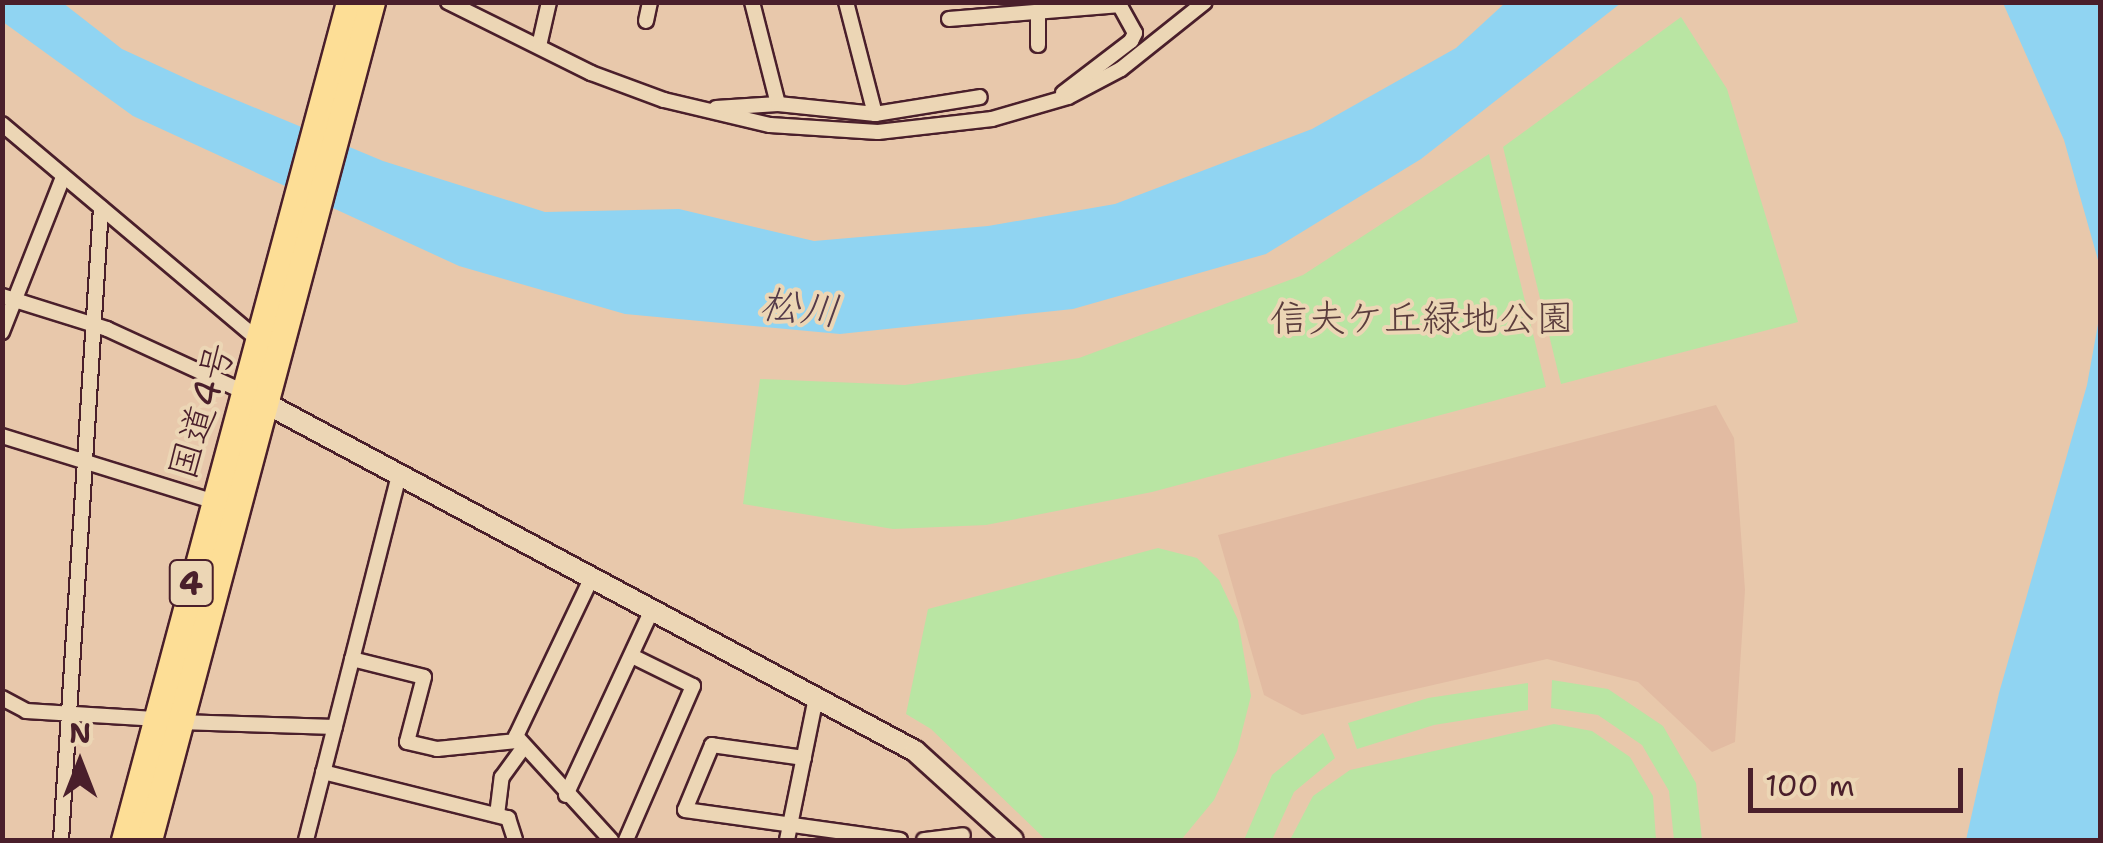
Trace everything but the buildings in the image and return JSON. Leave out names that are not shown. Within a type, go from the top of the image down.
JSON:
[{"type":"highway","name":"国道4号","points":[[124,840],[167,721],[255,397],[349,2]]},
{"type":"highway","name":"国道4号","points":[[270,336],[372,2]]},
{"type":"highway","name":"国道4号","points":[[148,840],[167,721],[212,502],[255,397]]},
{"type":"street","points":[[448,2],[664,100],[770,125],[878,132],[992,119],[1056,100],[1122,70],[1205,2]]},
{"type":"street","points":[[538,46],[549,2]]},
{"type":"street","points":[[646,21],[650,2]]},
{"type":"street","points":[[752,2],[778,104]]},
{"type":"street","points":[[846,2],[875,114]]},
{"type":"street","points":[[949,19],[1002,8],[1038,13],[1119,4],[1135,33],[1131,41],[1056,100]]},
{"type":"street","points":[[1038,13],[1038,45]]},
{"type":"street","points":[[710,109],[778,104],[875,114],[980,97]]},
{"type":"street","points":[[2,124],[62,180],[270,336]]},
{"type":"street","points":[[2,332],[9,299],[62,180]]},
{"type":"street","points":[[61,840],[101,208]]},
{"type":"street","points":[[9,299],[91,327],[255,397],[398,479],[915,751],[1013,840]]},
{"type":"street","points":[[2,436],[212,502]]},
{"type":"street","points":[[306,840],[398,479]]},
{"type":"street","points":[[497,815],[502,777],[520,745],[591,578]]},
{"type":"street","points":[[566,796],[652,610]]},
{"type":"street","points":[[626,840],[694,686],[632,656]]},
{"type":"street","points":[[352,659],[424,678],[407,742],[437,749],[520,745]]},
{"type":"street","points":[[2,698],[26,712],[335,727]]},
{"type":"street","points":[[789,833],[816,698]]},
{"type":"street","points":[[520,745],[610,840]]},
{"type":"street","points":[[804,758],[712,745],[685,810],[789,833],[900,840]]},
{"type":"street","points":[[323,772],[508,818],[515,840]]},
{"type":"street","points":[[924,840],[964,835]]},
{"type":"shaded area","points":[[1716,405],[1734,438],[1745,590],[1735,742],[1712,752],[1638,682],[1547,659],[1302,715],[1264,695],[1218,535]]},
{"type":"green space","points":[[1681,17],[1727,89],[1798,322],[1561,384],[1503,147]]},
{"type":"green space","name":"信夫ケ丘緑地公園","points":[[1489,154],[1546,387],[1152,492],[986,525],[893,529],[743,504],[760,379],[905,385],[1079,358],[1303,275]]},
{"type":"green space","points":[[1158,548],[1197,558],[1219,580],[1238,620],[1251,696],[1237,751],[1214,800],[1181,840],[1046,840],[931,729],[906,714],[928,609]]},
{"type":"green space","points":[[1552,680],[1608,689],[1663,726],[1696,783],[1702,840],[1674,840],[1669,791],[1642,745],[1598,715],[1551,708]]},
{"type":"green space","points":[[1528,683],[1528,710],[1434,725],[1357,749],[1348,723],[1428,698]]},
{"type":"green space","points":[[1554,724],[1592,731],[1630,757],[1653,796],[1656,840],[1290,840],[1313,796],[1350,770]]},
{"type":"green space","points":[[1323,733],[1335,758],[1294,792],[1272,840],[1244,840],[1272,775]]},
{"type":"water","name":"松川","points":[[3,3],[63,3],[122,49],[198,84],[383,161],[545,212],[679,209],[814,241],[988,226],[1115,204],[1312,129],[1456,48],[1505,3],[1621,3],[1421,159],[1266,254],[1073,309],[840,334],[625,314],[459,266],[133,116],[3,22]]},
{"type":"water","points":[[2003,3],[2100,3],[2100,267],[2064,140]]},
{"type":"water","points":[[2100,313],[2100,840],[1966,840],[1999,693],[2087,385]]}]
